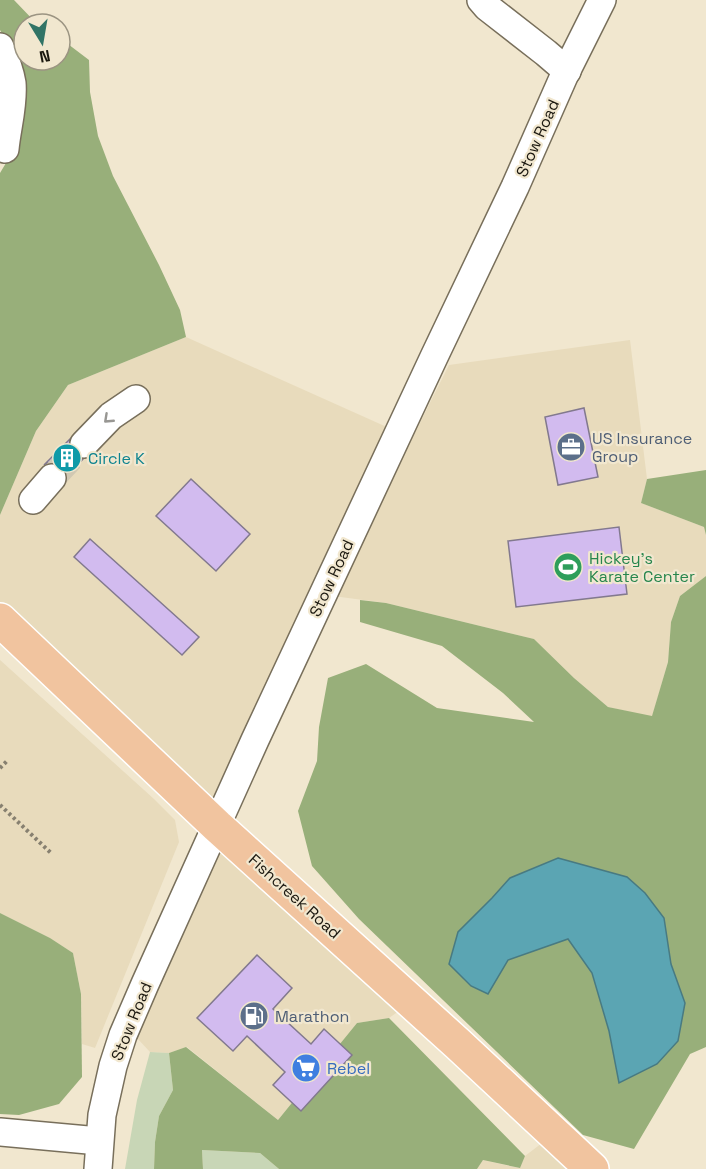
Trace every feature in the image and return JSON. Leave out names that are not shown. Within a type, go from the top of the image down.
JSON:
[{"type":"main road","name":"Fishcreek Road","points":[[0,620],[217,826],[592,1169]]},
{"type":"street","points":[[481,0],[567,71]]},
{"type":"street","name":"Stow Road","points":[[98,1169],[99,1141],[106,1092],[123,1035],[260,729],[602,0]]},
{"type":"street","points":[[0,47],[12,83],[5,149]]},
{"type":"street","points":[[84,444],[111,416],[136,399]]},
{"type":"street","points":[[33,500],[52,478]]},
{"type":"street","points":[[0,1132],[99,1141]]},
{"type":"path","points":[[0,768],[9,760]]},
{"type":"path","points":[[0,805],[51,853]]},
{"type":"shaded area","points":[[186,337],[389,428],[216,815],[0,613],[0,515],[36,431],[68,385]]},
{"type":"shaded area","points":[[630,340],[647,479],[641,503],[704,527],[706,535],[706,576],[680,596],[671,622],[668,662],[652,717],[608,707],[534,639],[386,603],[333,596],[449,365]]},
{"type":"shaded area","points":[[0,660],[175,820],[179,842],[95,1048],[82,1044],[81,994],[73,953],[50,938],[0,913]]},
{"type":"shaded area","points":[[219,838],[406,1006],[389,1018],[357,1023],[278,1120],[187,1047],[169,1053],[150,1052],[137,1038]]},
{"type":"shaded area","points":[[542,1143],[569,1169],[477,1169],[483,1160],[519,1168],[525,1156]]},
{"type":"green space","points":[[0,0],[14,0],[26,12],[12,12],[12,51],[0,30]]},
{"type":"green space","points":[[72,47],[89,60],[90,92],[98,136],[113,176],[180,310],[186,337],[68,385],[36,431],[0,515],[0,173],[6,163],[11,145],[14,72],[72,72]]},
{"type":"green space","points":[[706,470],[706,535],[704,527],[641,503],[647,479]]},
{"type":"green space","points":[[706,576],[706,1047],[690,1054],[634,1149],[583,1135],[359,919],[312,866],[298,811],[317,761],[319,727],[328,678],[366,664],[437,708],[534,722],[503,693],[442,646],[360,622],[360,600],[386,603],[534,639],[608,707],[652,716],[668,662],[671,622],[680,596]]},
{"type":"green space","points":[[0,913],[50,938],[73,953],[81,994],[82,1077],[59,1104],[19,1115],[0,1114]]},
{"type":"green space","points":[[389,1018],[525,1156],[520,1168],[483,1160],[477,1169],[279,1169],[260,1153],[202,1150],[203,1169],[154,1169],[159,1116],[173,1090],[169,1053],[186,1047],[278,1120],[357,1023]]},
{"type":"green space","points":[[150,1052],[169,1053],[173,1090],[159,1116],[154,1169],[125,1169],[137,1100]]},
{"type":"green space","points":[[202,1150],[260,1153],[279,1169],[203,1169]]},
{"type":"water","points":[[558,858],[627,877],[645,893],[664,918],[671,964],[685,1003],[678,1041],[657,1064],[619,1083],[609,1031],[592,973],[568,939],[508,960],[488,994],[471,986],[449,964],[458,932],[510,878]]},
{"type":"building","name":"US Insurance Group","points":[[584,408],[598,477],[558,485],[545,417]]},
{"type":"building","points":[[70,439],[69,448],[73,455],[83,459],[67,476],[63,467],[56,463],[44,465]]},
{"type":"building","name":"Circle K","points":[[191,479],[250,534],[216,571],[156,516]]},
{"type":"building","name":"Hickey's Karate Center","points":[[619,527],[627,594],[516,607],[508,541]]},
{"type":"building","points":[[90,539],[199,637],[182,655],[74,557]]},
{"type":"building","points":[[257,955],[292,988],[273,1009],[311,1044],[324,1029],[352,1055],[301,1111],[273,1085],[285,1072],[247,1036],[233,1051],[197,1018]]},
{"type":"tunnel","points":[[52,478],[84,444]]},
{"type":"place","name":"US Insurance Group","points":[[571,447]]},
{"type":"place","name":"Circle K","points":[[67,458]]},
{"type":"place","name":"Hickey's Karate Center","points":[[568,567]]},
{"type":"place","name":"Marathon","points":[[254,1016]]},
{"type":"place","name":"Rebel","points":[[306,1068]]}]
